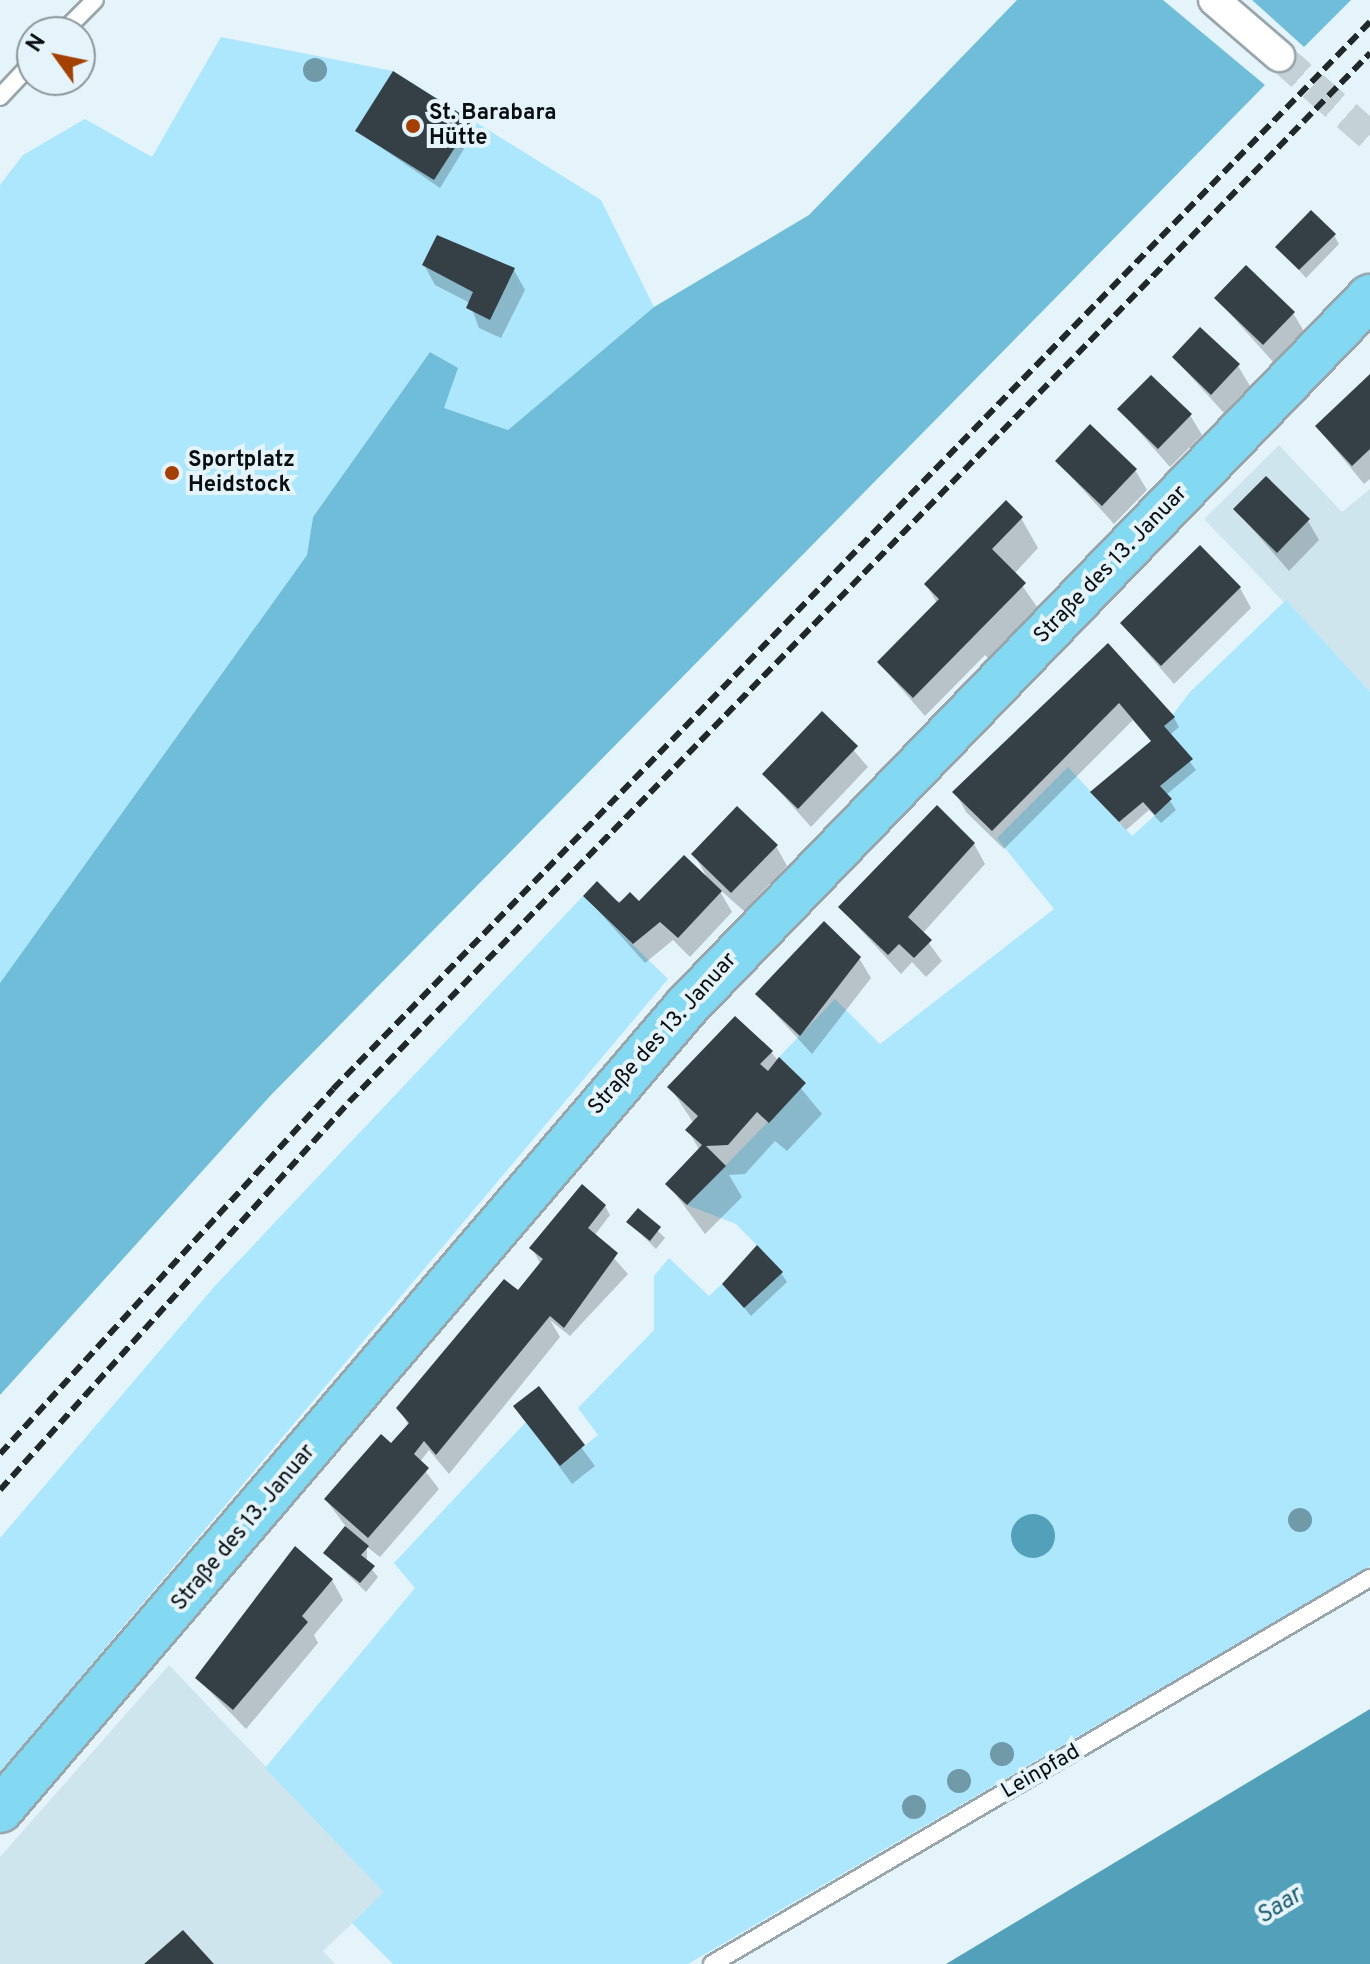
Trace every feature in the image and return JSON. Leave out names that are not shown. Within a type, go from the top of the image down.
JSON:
[{"type":"main road","name":"Straße des 13. Januar","points":[[0,1810],[675,1019],[1370,297]]},
{"type":"street","points":[[1214,0],[1279,56]]},
{"type":"lane","points":[[79,16],[95,0]]},
{"type":"lane","points":[[0,97],[16,80]]},
{"type":"lane","name":"Leinpfad","points":[[712,1964],[1370,1578]]},
{"type":"shaded area","points":[[1017,0],[1163,0],[1265,85],[271,1095],[0,1395],[0,983],[307,555],[313,517],[430,352],[458,368],[444,408],[508,430],[654,307],[809,215]]},
{"type":"shaded area","points":[[1252,0],[1351,0],[1304,47]]},
{"type":"shaded area","name":"Sportplatz Heidstock","points":[[221,37],[393,71],[601,200],[654,307],[508,430],[443,408],[457,368],[430,352],[313,517],[307,555],[0,983],[0,185],[23,155],[85,119],[152,157]]},
{"type":"shaded area","points":[[1279,445],[1342,512],[1370,489],[1370,692],[1204,519]]},
{"type":"shaded area","points":[[1286,600],[1370,692],[1370,1566],[688,1964],[393,1964],[352,1923],[384,1892],[265,1768],[415,1588],[394,1563],[526,1422],[560,1466],[598,1435],[578,1408],[654,1330],[654,1276],[669,1258],[709,1296],[722,1284],[744,1307],[782,1271],[736,1224],[687,1205],[806,1083],[779,1057],[835,999],[880,1044],[1054,909],[997,838],[1068,767],[1132,836],[1172,800],[1160,786],[1192,759],[1164,726],[1190,692]]},
{"type":"shaded area","points":[[583,896],[668,979],[0,1773],[0,1538],[214,1287]]},
{"type":"shaded area","points":[[169,1665],[385,1892],[323,1951],[335,1964],[0,1964],[0,1857]]},
{"type":"water","points":[[1033,1514],[1049,1520],[1055,1536],[1049,1552],[1033,1558],[1017,1552],[1011,1536],[1017,1520]]},
{"type":"water","name":"Saar","points":[[1370,1709],[1370,1964],[946,1964]]},
{"type":"building","name":"St. Barabara Hütte","points":[[393,71],[472,121],[434,180],[355,131]]},
{"type":"building","points":[[1311,210],[1336,234],[1299,270],[1275,247]]},
{"type":"building","points":[[437,235],[515,268],[490,320],[466,308],[473,292],[422,265]]},
{"type":"building","points":[[1246,265],[1295,312],[1263,345],[1214,298]]},
{"type":"building","points":[[1200,327],[1240,364],[1211,395],[1172,357]]},
{"type":"building","points":[[1370,374],[1370,449],[1352,466],[1315,426]]},
{"type":"building","points":[[1151,375],[1192,414],[1158,449],[1117,409]]},
{"type":"building","points":[[1090,424],[1137,469],[1102,506],[1055,461]]},
{"type":"building","points":[[1266,476],[1310,519],[1277,553],[1233,509]]},
{"type":"building","points":[[1006,500],[1023,517],[992,549],[1026,583],[913,698],[877,662],[939,599],[924,584]]},
{"type":"building","points":[[1200,545],[1241,587],[1161,666],[1120,623]]},
{"type":"building","points":[[1108,643],[1175,717],[1164,726],[1193,759],[1160,786],[1172,799],[1155,815],[1143,802],[1119,822],[1090,792],[1151,741],[1119,703],[992,831],[952,792]]},
{"type":"building","points":[[822,711],[858,746],[798,809],[762,774]]},
{"type":"building","points":[[937,805],[975,843],[908,917],[932,940],[914,958],[899,944],[888,955],[838,907]]},
{"type":"building","points":[[737,806],[778,845],[731,893],[691,854]]},
{"type":"building","points":[[684,855],[722,891],[678,938],[660,922],[633,944],[583,896],[597,881],[619,903],[630,892],[639,901]]},
{"type":"building","points":[[824,921],[861,957],[800,1036],[755,994]]},
{"type":"building","points":[[735,1016],[773,1051],[760,1064],[768,1071],[779,1057],[806,1083],[769,1123],[757,1112],[728,1145],[706,1146],[726,1166],[687,1205],[665,1184],[702,1145],[685,1130],[698,1116],[667,1087]]},
{"type":"building","points":[[582,1184],[606,1205],[588,1228],[618,1253],[564,1328],[550,1316],[436,1455],[424,1441],[414,1454],[429,1468],[368,1538],[324,1499],[381,1434],[391,1443],[409,1423],[396,1408],[504,1279],[518,1290],[543,1259],[529,1248]]},
{"type":"building","points":[[638,1208],[661,1227],[650,1241],[626,1222]]},
{"type":"building","points":[[757,1245],[783,1272],[744,1308],[722,1284]]},
{"type":"building","points":[[539,1386],[585,1445],[560,1466],[513,1406]]},
{"type":"building","points":[[345,1526],[369,1546],[361,1555],[375,1566],[360,1583],[323,1553]]},
{"type":"building","points":[[295,1546],[333,1579],[302,1616],[308,1622],[233,1710],[195,1678]]},
{"type":"building","points":[[183,1930],[214,1964],[144,1964]]},
{"type":"tunnel","points":[[1279,56],[1370,136]]},
{"type":"railway","points":[[0,1454],[333,1089],[1370,22]]},
{"type":"railway","points":[[0,1490],[349,1102],[1370,53]]},
{"type":"place","name":"St. Barabara Hütte","points":[[413,126]]},
{"type":"place","name":"Sportplatz Heidstock","points":[[172,473]]}]
